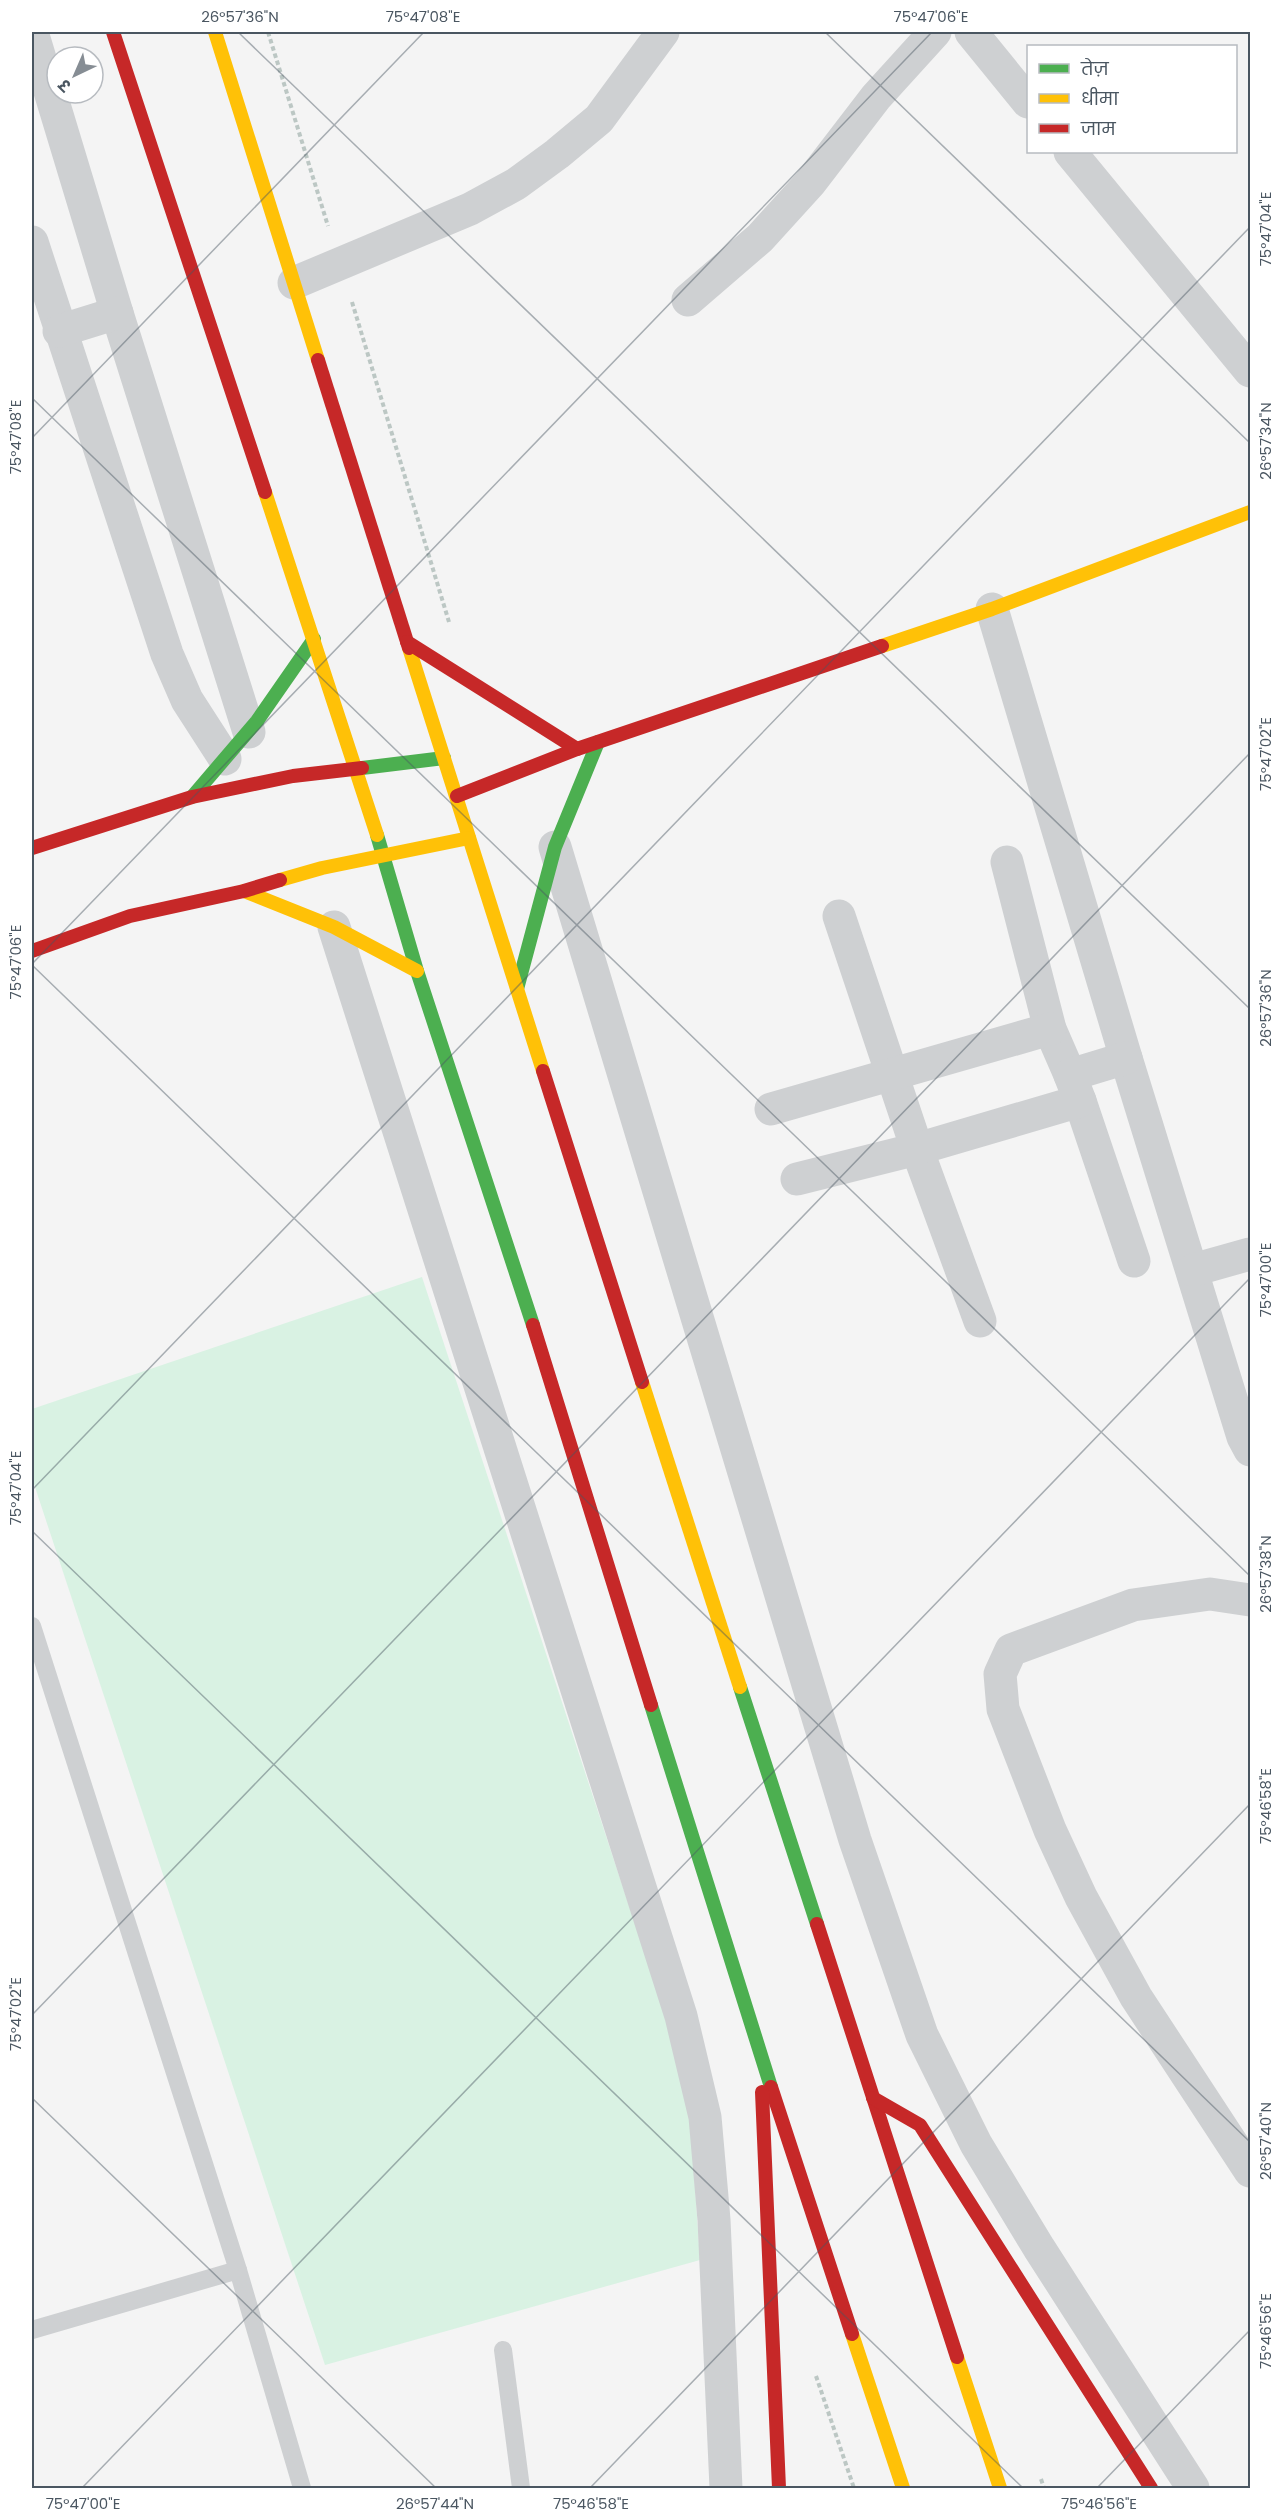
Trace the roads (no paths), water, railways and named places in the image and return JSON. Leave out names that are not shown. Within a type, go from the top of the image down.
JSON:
[{"type":"main road","points":[[113,32],[357,769],[417,971],[528,1310],[760,2052],[903,2488]]},
{"type":"main road","points":[[215,32],[406,642],[1000,2488]]},
{"type":"main road","points":[[457,796],[577,749],[992,609],[1251,513]]},
{"type":"main road","points":[[192,797],[249,732],[290,679],[314,639]]},
{"type":"main road","points":[[406,642],[577,749]]},
{"type":"main road","points":[[517,989],[555,846],[598,742]]},
{"type":"main road","points":[[32,848],[192,797],[293,776],[444,758]]},
{"type":"main road","points":[[32,951],[130,916],[244,891],[322,868],[469,838]]},
{"type":"main road","points":[[244,891],[334,927],[417,971]]},
{"type":"main road","points":[[760,2052],[779,2488]]},
{"type":"main road","points":[[873,2098],[920,2126],[1150,2488]]},
{"type":"street","points":[[32,32],[117,313],[249,732]]},
{"type":"street","points":[[294,283],[470,209],[516,184],[599,119],[663,32]]},
{"type":"street","points":[[688,300],[760,238],[810,183],[876,98],[935,32]]},
{"type":"street","points":[[971,32],[1027,100]]},
{"type":"street","points":[[1071,153],[1251,371]]},
{"type":"street","points":[[32,242],[59,331],[167,654],[187,700],[225,759]]},
{"type":"street","points":[[59,331],[117,313]]},
{"type":"street","points":[[992,609],[1126,1058],[1243,1437],[1251,1450]]},
{"type":"street","points":[[555,846],[855,1840],[922,2035],[976,2144],[1039,2248],[1193,2488]]},
{"type":"street","points":[[1007,862],[1050,1029],[1075,1088],[1134,1261]]},
{"type":"street","points":[[839,916],[917,1149],[980,1321]]},
{"type":"street","points":[[334,927],[681,2016],[705,2118],[714,2220],[726,2488]]},
{"type":"street","points":[[771,1109],[1050,1029]]},
{"type":"street","points":[[797,1179],[917,1149],[1075,1088],[1126,1058]]},
{"type":"street","points":[[1193,1270],[1251,1254]]},
{"type":"street","points":[[1251,1600],[1210,1594],[1133,1605],[1011,1650],[1000,1674],[1004,1709],[1050,1830],[1081,1897],[1136,1998],[1251,2171]]},
{"type":"lane","points":[[32,1626],[238,2270],[302,2488]]},
{"type":"lane","points":[[32,2330],[238,2270]]},
{"type":"lane","points":[[503,2350],[521,2488]]}]
